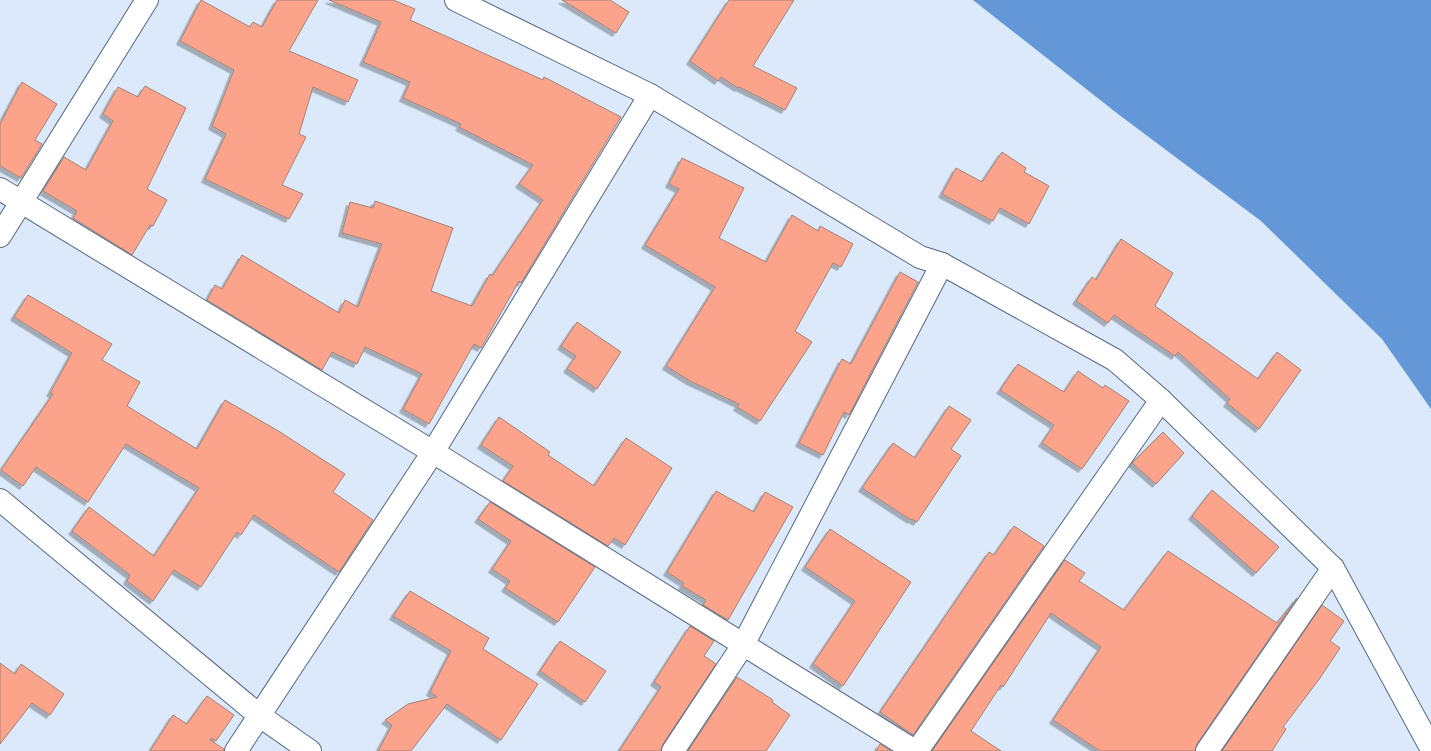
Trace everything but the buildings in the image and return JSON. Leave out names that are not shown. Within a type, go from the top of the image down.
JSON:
[{"type":"street","points":[[0,236],[147,0]]},
{"type":"street","points":[[456,0],[650,95],[920,257],[942,264],[1115,360],[1161,400],[1332,568],[1431,748]]},
{"type":"street","points":[[236,751],[433,452],[650,95]]},
{"type":"street","points":[[0,189],[433,452],[916,751],[1161,400]]},
{"type":"street","points":[[673,751],[743,645],[942,264]]},
{"type":"street","points":[[0,500],[260,716],[310,751]]},
{"type":"street","points":[[1207,751],[1332,568]]},
{"type":"water","points":[[973,0],[1431,0],[1431,409],[1382,339],[1261,221],[1118,114]]}]
